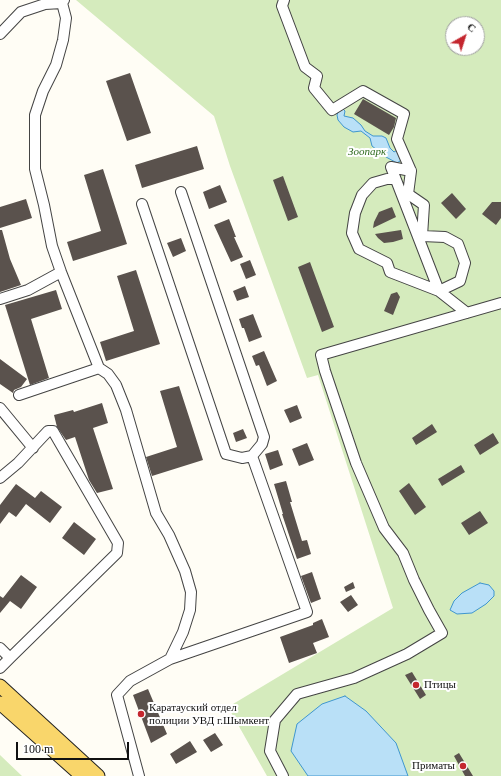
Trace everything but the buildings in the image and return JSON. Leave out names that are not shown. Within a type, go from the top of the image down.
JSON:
[{"type":"main road","points":[[0,686],[98,776]]},
{"type":"main road","points":[[0,703],[82,776]]},
{"type":"street","points":[[284,0],[282,6],[305,68],[317,76],[314,88],[332,110],[363,91],[404,114],[397,139],[411,172],[408,194],[424,205],[422,236],[445,237],[458,244],[465,263],[460,281],[439,290]]},
{"type":"street","points":[[0,34],[21,12],[45,4],[63,1],[66,18],[63,40],[56,65],[43,91],[35,115],[35,169],[52,246],[61,272],[99,368],[108,374],[116,385],[126,410],[156,513],[169,535],[185,571],[191,592],[190,610],[183,632],[170,659]]},
{"type":"street","points":[[411,172],[391,167],[439,290]]},
{"type":"street","points":[[395,178],[374,183],[362,195],[355,214],[352,233],[359,249],[387,263],[390,272],[439,290],[467,312]]},
{"type":"street","points":[[142,204],[226,454],[242,458],[252,456],[262,444],[264,437],[180,192]]},
{"type":"street","points":[[0,299],[28,290],[61,272]]},
{"type":"street","points":[[284,776],[270,751],[275,720],[296,694],[354,678],[407,654],[442,633],[414,580],[403,552],[384,528],[356,463],[321,355],[501,303]]},
{"type":"street","points":[[19,395],[99,368]]},
{"type":"street","points":[[0,408],[33,448]]},
{"type":"street","points":[[0,478],[18,463],[48,431],[53,431],[118,543],[117,554],[0,668]]},
{"type":"street","points":[[139,776],[118,695],[130,682],[170,659],[307,612],[252,456]]},
{"type":"street","points":[[0,648],[10,658]]},
{"type":"green space","name":"Зоопарк","points":[[76,0],[501,0],[501,776],[267,776],[228,707],[393,608],[318,375],[307,378],[230,166],[214,116]]},
{"type":"green space","points":[[0,755],[22,776],[0,776]]},
{"type":"water","points":[[340,106],[345,111],[344,116],[353,118],[365,131],[373,136],[382,136],[386,138],[390,148],[394,152],[399,149],[404,155],[400,161],[397,163],[386,157],[372,146],[370,138],[361,131],[353,132],[344,127],[338,120],[337,115]]},
{"type":"water","points":[[480,583],[489,585],[494,591],[494,596],[486,604],[472,613],[457,614],[450,610],[454,601],[462,593]]},
{"type":"water","points":[[345,696],[366,711],[396,743],[408,776],[308,776],[291,751],[297,724],[322,704]]},
{"type":"place","name":"Птицы","points":[[416,685]]},
{"type":"place","name":"Каратауский отдел полиции УВД г.Шымкент","points":[[141,714]]},
{"type":"place","name":"Приматы","points":[[463,766]]}]
